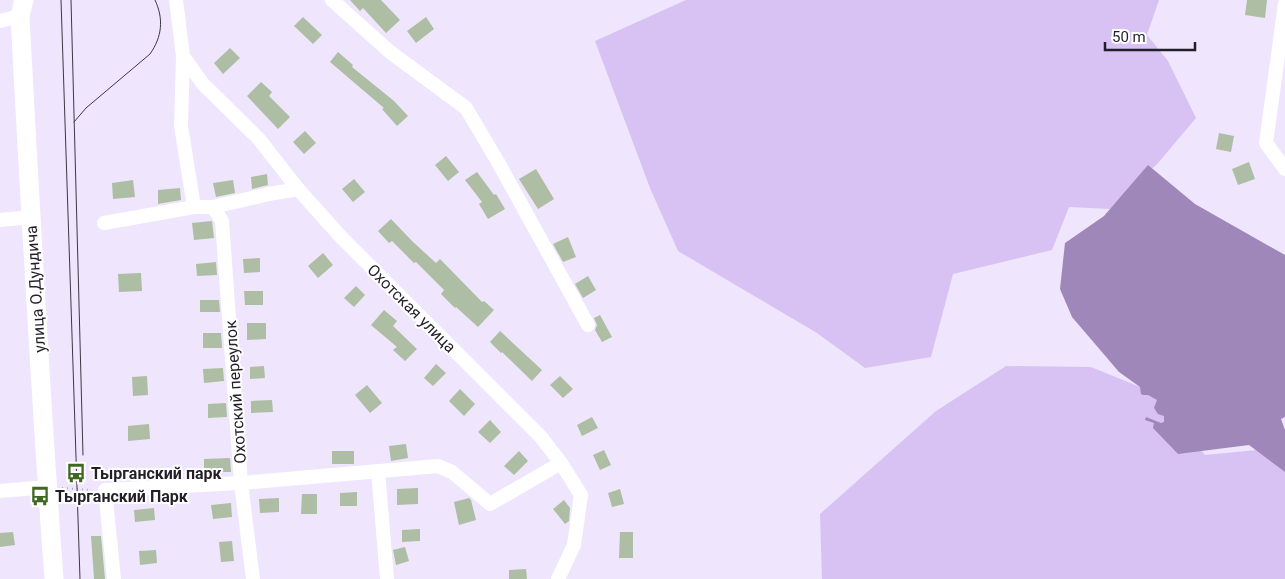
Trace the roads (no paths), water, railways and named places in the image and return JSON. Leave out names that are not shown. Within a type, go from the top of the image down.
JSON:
[{"type":"main road","name":"улица О.Дундича","points":[[22,8],[31,217],[54,579]]},
{"type":"street","points":[[176,0],[183,56],[181,126],[194,207]]},
{"type":"street","points":[[332,0],[390,52],[466,108],[588,325]]},
{"type":"street","points":[[1285,4],[1266,143],[1285,169]]},
{"type":"street","points":[[0,21],[22,8]]},
{"type":"street","name":"Охотская улица","points":[[183,56],[203,84],[259,139],[298,189],[341,237],[540,437],[561,463],[581,495],[574,545],[558,579]]},
{"type":"street","points":[[104,223],[194,207],[213,207],[298,189]]},
{"type":"street","name":"Охотский переулок","points":[[213,207],[222,221],[241,483],[253,579]]},
{"type":"street","points":[[0,220],[31,217]]},
{"type":"street","points":[[114,579],[105,490],[241,483],[438,466],[452,472],[490,504],[561,463]]},
{"type":"street","points":[[378,471],[387,579]]},
{"type":"street","points":[[0,492],[47,487]]},
{"type":"tram line","points":[[61,0],[80,579]]},
{"type":"tram line","points":[[71,0],[83,455]]},
{"type":"tram line","points":[[74,122],[86,108],[150,54],[154,48],[161,21],[155,0]]},
{"type":"place","name":"Тырганский парк","points":[[76,473]]},
{"type":"place","name":"Тырганский Парк","points":[[40,496]]}]
